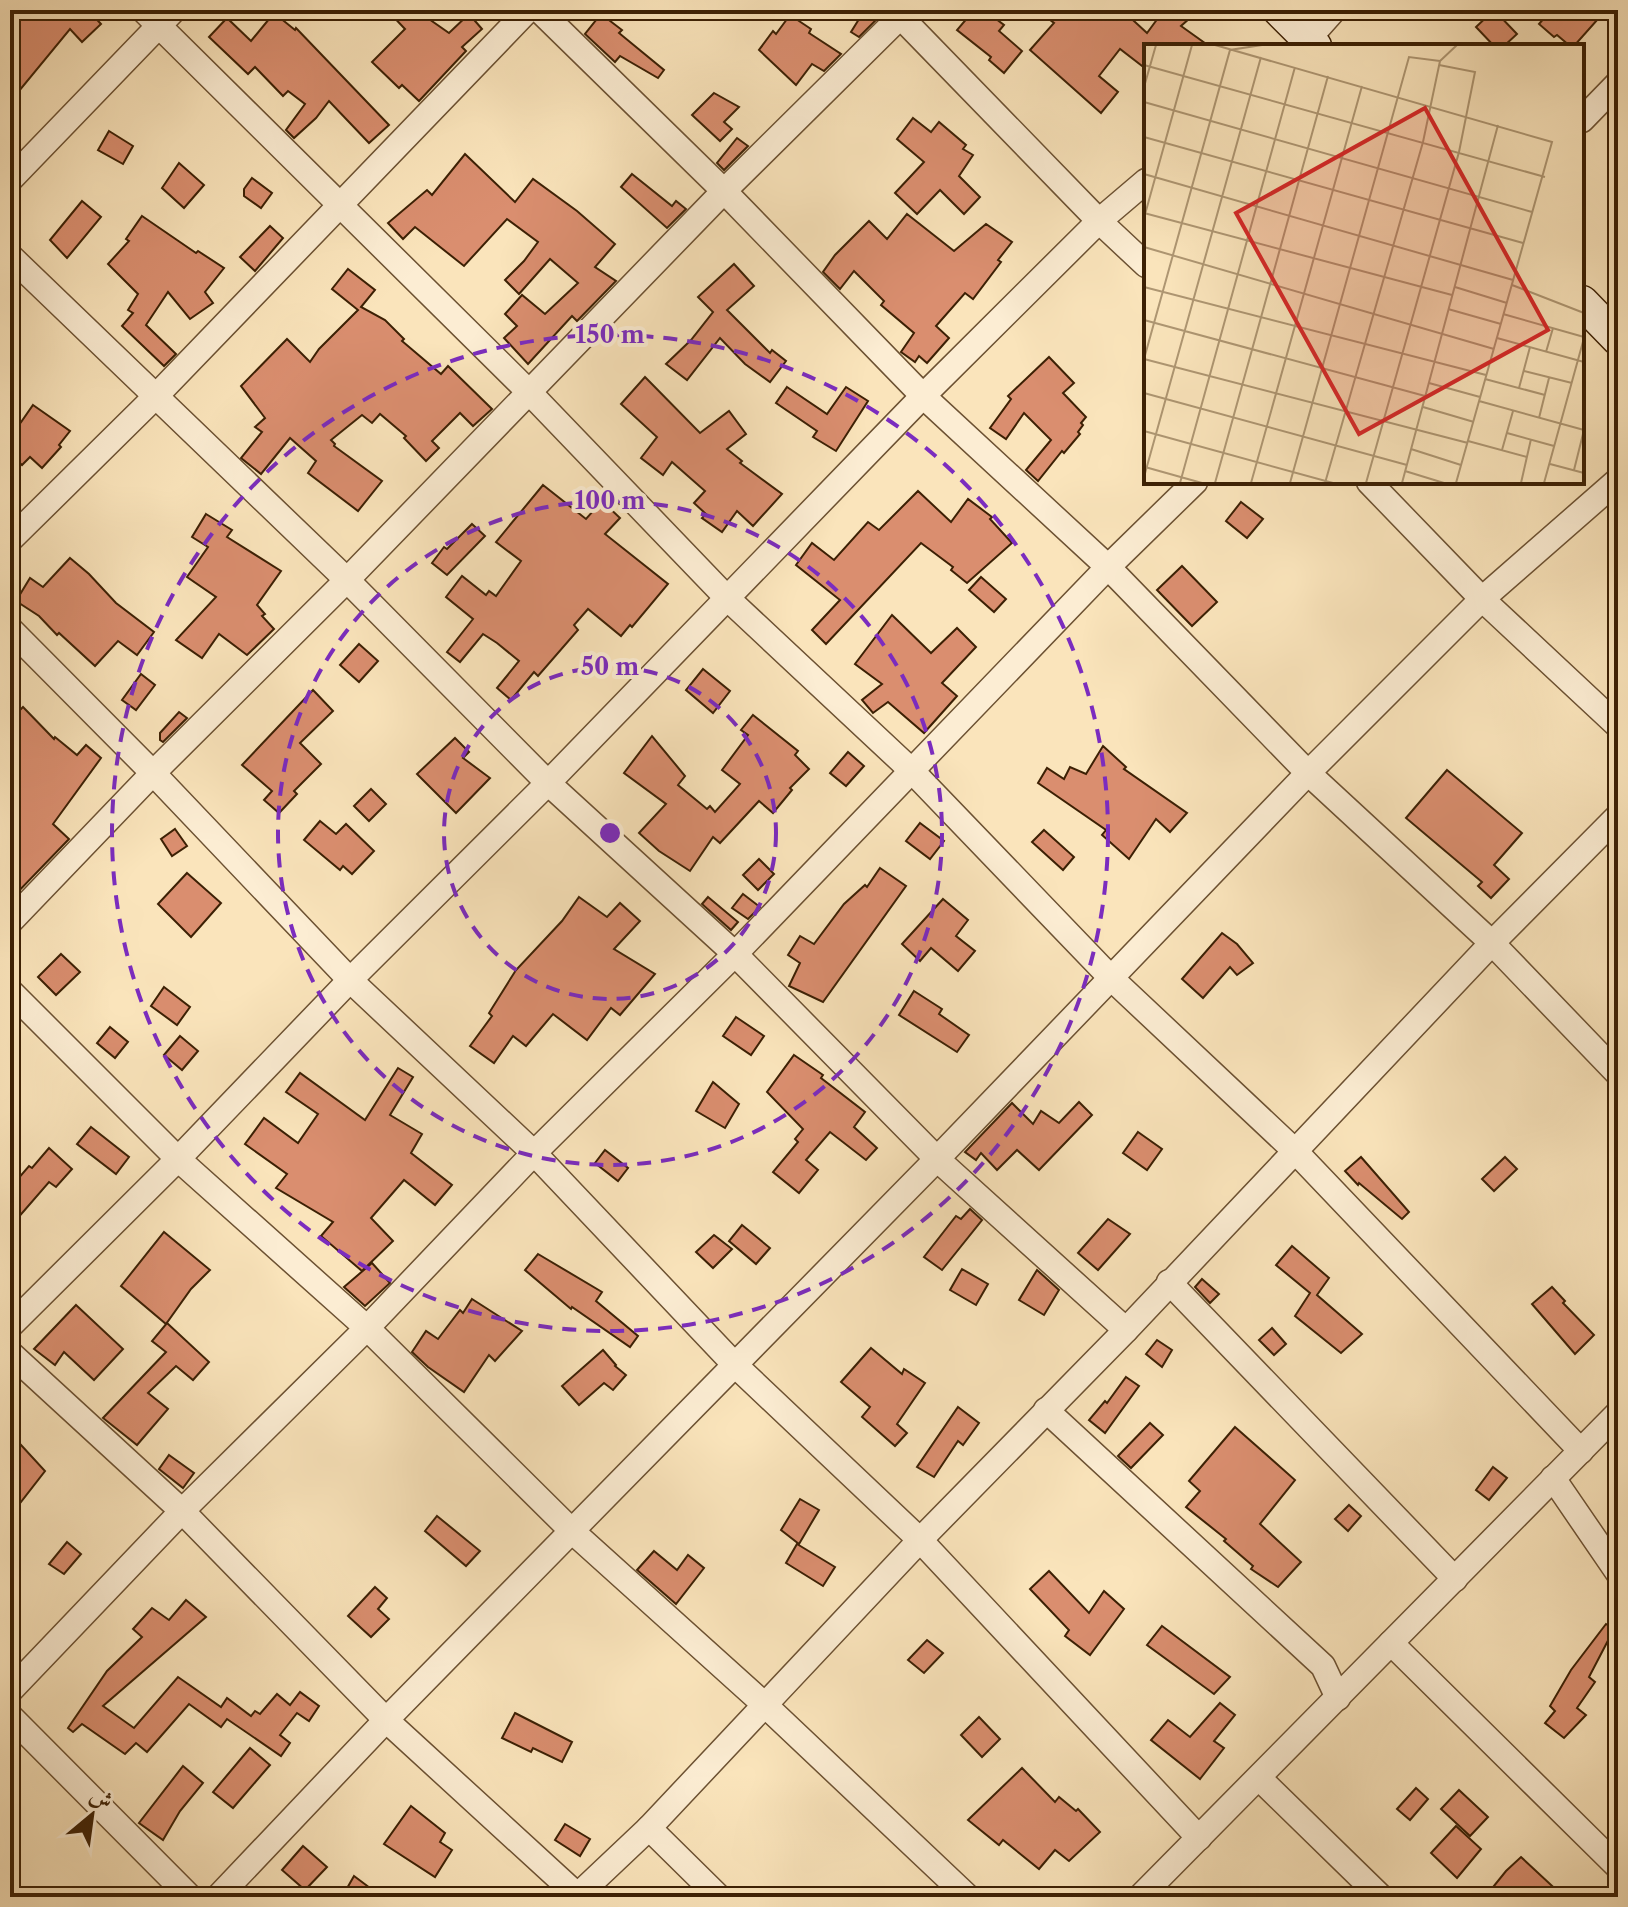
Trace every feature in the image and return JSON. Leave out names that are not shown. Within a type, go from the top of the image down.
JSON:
[{"type":"street","points":[[10,540],[156,396],[528,10]]},
{"type":"street","points":[[539,10],[724,191],[923,396],[1108,567],[1308,773],[1492,943],[1618,1074]]},
{"type":"street","points":[[1279,10],[1308,44],[1334,10]]},
{"type":"street","points":[[10,922],[900,12],[1099,221],[1144,263]]},
{"type":"street","points":[[10,180],[159,15],[340,205],[529,392],[727,598],[912,771],[1111,978],[1295,1151],[1581,1451]]},
{"type":"street","points":[[1584,118],[1618,83]]},
{"type":"street","points":[[10,1326],[548,783],[923,396],[1099,221],[1144,183]]},
{"type":"street","points":[[10,256],[347,580],[548,783],[735,954],[937,1159],[1126,1330]]},
{"type":"street","points":[[1584,304],[1618,339]]},
{"type":"street","points":[[218,1897],[386,1720],[937,1159],[1308,773],[1482,599],[1618,480]]},
{"type":"street","points":[[10,1691],[182,1511],[367,1328],[534,1153],[735,954],[1108,567],[1193,484]]},
{"type":"street","points":[[1371,484],[1482,599],[1618,726]]},
{"type":"street","points":[[10,629],[153,773],[350,980],[534,1153],[734,1364],[920,1540],[1199,1838]]},
{"type":"street","points":[[10,1353],[182,1511],[386,1720],[576,1896],[649,1828],[920,1540],[1126,1330],[1492,943],[1618,816]]},
{"type":"street","points":[[10,991],[178,1159],[367,1328],[573,1532],[765,1705],[968,1897]]},
{"type":"street","points":[[1169,1282],[1455,1579]]},
{"type":"street","points":[[1046,1410],[1323,1666],[1338,1698]]},
{"type":"street","points":[[1140,1897],[1618,1413]]},
{"type":"street","points":[[1553,1478],[1618,1573]]},
{"type":"street","points":[[1391,1643],[1618,1867]]},
{"type":"street","points":[[10,1716],[190,1897]]},
{"type":"street","points":[[1259,1778],[1381,1897]]},
{"type":"street","points":[[649,1828],[719,1897]]},
{"type":"building","points":[[10,10],[88,10],[101,24],[82,42],[70,29],[10,102]]},
{"type":"building","points":[[387,10],[416,10],[449,33],[469,14],[482,29],[462,47],[466,51],[419,101],[402,85],[399,88],[372,62],[405,29]]},
{"type":"building","points":[[974,10],[984,10],[1004,25],[999,31],[1022,51],[1004,73],[989,60],[991,57],[957,30]]},
{"type":"building","points":[[1037,10],[1122,10],[1147,33],[1164,10],[1199,10],[1181,26],[1206,44],[1144,44],[1144,67],[1120,49],[1099,76],[1118,92],[1101,113],[1030,50],[1054,23]]},
{"type":"building","points":[[1494,10],[1517,34],[1506,44],[1492,44],[1476,27]]},
{"type":"building","points":[[1551,10],[1606,10],[1576,44],[1568,44],[1557,35],[1554,37],[1539,24]]},
{"type":"building","points":[[864,11],[877,19],[859,37],[851,32]]},
{"type":"building","points":[[274,13],[296,28],[389,125],[369,143],[329,101],[294,138],[286,130],[305,104],[288,91],[283,96],[255,67],[248,74],[209,37],[227,18],[251,41]]},
{"type":"building","points":[[601,14],[664,70],[658,78],[620,56],[615,62],[585,34]]},
{"type":"building","points":[[790,15],[811,29],[809,33],[841,54],[824,71],[812,64],[796,85],[759,50]]},
{"type":"building","points":[[714,93],[739,107],[724,122],[732,129],[720,141],[692,115]]},
{"type":"building","points":[[913,118],[931,132],[939,122],[966,145],[963,149],[973,155],[959,176],[980,197],[964,214],[940,190],[917,214],[895,193],[924,162],[897,139]]},
{"type":"building","points":[[109,131],[133,146],[123,164],[98,150]]},
{"type":"building","points":[[737,138],[748,146],[724,170],[717,163]]},
{"type":"building","points":[[465,154],[515,202],[533,179],[615,244],[595,267],[616,281],[577,321],[572,316],[528,364],[504,338],[517,326],[505,314],[522,295],[545,314],[578,283],[550,259],[519,294],[505,280],[538,242],[507,219],[464,266],[415,227],[403,239],[388,223],[427,190],[432,195]]},
{"type":"building","points":[[179,163],[204,185],[184,208],[162,188]]},
{"type":"building","points":[[632,174],[672,206],[676,201],[686,209],[667,228],[621,187]]},
{"type":"building","points":[[252,178],[272,193],[261,208],[244,196],[244,189]]},
{"type":"building","points":[[82,201],[101,217],[67,258],[50,240]]},
{"type":"building","points":[[907,214],[954,251],[986,224],[1012,242],[973,299],[965,293],[936,326],[949,338],[927,363],[919,356],[915,362],[901,352],[914,333],[881,305],[884,301],[854,271],[840,289],[823,272],[835,255],[869,221],[887,239]]},
{"type":"building","points":[[142,216],[224,268],[205,292],[213,303],[190,319],[168,292],[146,325],[176,354],[164,366],[122,326],[133,313],[128,310],[138,294],[108,264],[129,241],[126,239]]},
{"type":"building","points":[[270,226],[283,238],[255,271],[240,257]]},
{"type":"building","points":[[734,264],[754,286],[727,310],[770,353],[772,350],[786,361],[770,382],[745,364],[720,338],[687,380],[666,364],[691,340],[713,312],[698,297]]},
{"type":"building","points":[[348,269],[375,290],[361,307],[385,320],[404,339],[402,341],[441,374],[448,366],[492,409],[473,426],[460,413],[432,441],[439,448],[426,461],[404,438],[406,436],[380,414],[372,423],[362,415],[331,440],[334,446],[382,481],[358,511],[308,473],[316,461],[290,438],[261,474],[241,458],[262,432],[255,427],[265,418],[241,386],[287,339],[310,362],[358,310],[332,289]]},
{"type":"building","points":[[1049,357],[1074,383],[1063,393],[1086,417],[1081,423],[1080,434],[1038,481],[1026,470],[1051,440],[1024,413],[1006,439],[990,428],[1011,399],[1008,396]]},
{"type":"building","points":[[645,377],[700,433],[729,411],[746,434],[727,449],[742,461],[740,463],[782,494],[753,526],[737,511],[722,532],[702,518],[706,514],[694,503],[705,491],[672,462],[663,475],[641,458],[657,437],[621,404]]},
{"type":"building","points":[[787,387],[827,414],[846,387],[868,401],[836,451],[813,437],[817,431],[776,403]]},
{"type":"building","points":[[33,405],[70,431],[59,445],[61,447],[42,468],[30,457],[22,465],[10,454],[10,438]]},
{"type":"building","points":[[543,485],[586,519],[602,501],[620,518],[605,534],[668,584],[621,636],[588,609],[574,625],[578,630],[538,676],[534,672],[511,700],[497,688],[519,661],[497,643],[483,634],[460,662],[447,652],[473,619],[446,597],[462,576],[486,595],[489,591],[496,596],[521,561],[496,542]]},
{"type":"building","points":[[918,491],[951,522],[968,499],[992,517],[990,519],[1012,543],[967,583],[951,570],[953,567],[921,543],[826,644],[812,630],[840,600],[796,565],[812,543],[834,560],[868,522],[879,530]]},
{"type":"building","points":[[1241,502],[1263,519],[1247,538],[1226,521]]},
{"type":"building","points":[[206,514],[232,530],[227,537],[281,571],[257,605],[274,629],[247,655],[219,634],[202,658],[176,640],[216,597],[187,577],[208,547],[192,537]]},
{"type":"building","points":[[472,524],[485,536],[447,575],[432,563],[444,547],[447,549]]},
{"type":"building","points":[[70,558],[116,603],[154,632],[137,655],[118,641],[95,666],[39,616],[16,601],[30,578],[43,587]]},
{"type":"building","points":[[1182,566],[1217,602],[1192,626],[1157,590]]},
{"type":"building","points":[[981,577],[1006,599],[994,612],[969,590]]},
{"type":"building","points":[[892,615],[931,653],[957,628],[976,647],[942,683],[957,696],[924,733],[888,702],[873,713],[862,700],[882,684],[855,664]]},
{"type":"building","points":[[359,644],[378,661],[359,682],[340,665]]},
{"type":"building","points":[[703,669],[730,691],[713,713],[686,690]]},
{"type":"building","points":[[141,674],[155,685],[136,710],[122,700]]},
{"type":"building","points":[[313,690],[333,711],[300,743],[321,764],[294,791],[297,794],[279,813],[264,800],[272,791],[242,765]]},
{"type":"building","points":[[23,707],[54,739],[77,755],[86,745],[101,758],[53,824],[69,839],[14,896],[10,893],[10,720]]},
{"type":"building","points":[[179,712],[187,718],[163,742],[160,733]]},
{"type":"building","points":[[753,715],[798,751],[795,755],[809,769],[790,788],[792,790],[773,813],[759,801],[720,843],[713,837],[690,871],[659,851],[639,833],[666,804],[624,773],[652,736],[685,776],[678,785],[715,812],[740,784],[722,770],[748,735],[741,730]]},
{"type":"building","points":[[455,738],[469,752],[463,758],[490,778],[456,813],[417,774]]},
{"type":"building","points":[[1103,746],[1126,767],[1124,769],[1187,813],[1170,832],[1156,819],[1129,859],[1102,835],[1106,830],[1038,783],[1047,768],[1064,779],[1070,767],[1086,774]]},
{"type":"building","points":[[848,752],[864,766],[846,786],[830,773]]},
{"type":"building","points":[[1447,770],[1522,833],[1494,865],[1509,879],[1491,898],[1478,886],[1482,882],[1406,818]]},
{"type":"building","points":[[371,789],[386,804],[369,821],[354,806]]},
{"type":"building","points":[[320,821],[336,834],[346,824],[374,851],[352,874],[343,866],[340,870],[304,840]]},
{"type":"building","points":[[920,823],[944,841],[930,859],[906,841]]},
{"type":"building","points":[[175,829],[187,846],[172,856],[161,839]]},
{"type":"building","points":[[1044,830],[1074,857],[1063,870],[1032,842]]},
{"type":"building","points":[[759,859],[774,874],[758,890],[743,875]]},
{"type":"building","points":[[880,868],[906,886],[823,1002],[789,986],[800,963],[788,955],[800,936],[814,944],[844,904],[865,885],[867,887]]},
{"type":"building","points":[[187,873],[221,903],[191,937],[158,904]]},
{"type":"building","points":[[743,894],[760,907],[748,919],[732,908]]},
{"type":"building","points":[[579,897],[607,917],[620,903],[640,921],[614,949],[655,974],[620,1015],[611,1008],[587,1040],[553,1014],[526,1046],[513,1036],[494,1063],[470,1046],[492,1016],[489,1013],[516,970],[562,921]]},
{"type":"building","points":[[708,897],[738,922],[731,930],[702,904]]},
{"type":"building","points":[[943,899],[968,920],[956,936],[975,951],[958,971],[931,948],[920,961],[902,944]]},
{"type":"building","points":[[1222,933],[1237,944],[1253,963],[1237,975],[1230,967],[1203,998],[1182,979]]},
{"type":"building","points":[[61,954],[80,972],[56,995],[38,977]]},
{"type":"building","points":[[164,987],[190,1007],[177,1025],[151,1006]]},
{"type":"building","points":[[914,991],[942,1009],[939,1014],[969,1035],[957,1052],[899,1015]]},
{"type":"building","points":[[736,1017],[764,1036],[751,1055],[723,1036]]},
{"type":"building","points":[[110,1027],[128,1042],[115,1058],[97,1043]]},
{"type":"building","points":[[180,1036],[198,1051],[182,1070],[164,1055]]},
{"type":"building","points":[[794,1055],[823,1075],[821,1078],[865,1112],[854,1127],[877,1148],[866,1160],[830,1132],[806,1160],[818,1170],[799,1193],[773,1172],[798,1142],[795,1139],[803,1129],[767,1092]]},
{"type":"building","points":[[398,1068],[413,1077],[390,1115],[422,1134],[411,1153],[452,1185],[435,1205],[404,1180],[371,1218],[393,1241],[362,1271],[321,1236],[333,1222],[276,1188],[287,1174],[245,1144],[264,1118],[298,1143],[318,1114],[286,1092],[300,1073],[365,1120]]},
{"type":"building","points":[[713,1082],[739,1104],[725,1128],[696,1111]]},
{"type":"building","points":[[1079,1102],[1092,1115],[1039,1170],[1017,1150],[997,1170],[981,1153],[976,1160],[965,1152],[1012,1103],[1033,1124],[1041,1111],[1059,1123]]},
{"type":"building","points":[[91,1127],[129,1157],[116,1174],[77,1144]]},
{"type":"building","points":[[1138,1132],[1162,1149],[1147,1170],[1123,1153]]},
{"type":"building","points":[[49,1148],[72,1169],[56,1187],[49,1182],[10,1227],[10,1188]]},
{"type":"building","points":[[605,1150],[628,1168],[618,1181],[595,1163]]},
{"type":"building","points":[[1361,1157],[1409,1212],[1402,1219],[1345,1171]]},
{"type":"building","points":[[1505,1157],[1517,1169],[1494,1191],[1482,1179]]},
{"type":"building","points":[[970,1209],[982,1220],[942,1270],[924,1257],[956,1216],[961,1219]]},
{"type":"building","points":[[1108,1219],[1130,1234],[1098,1270],[1078,1253]]},
{"type":"building","points":[[742,1225],[770,1248],[756,1264],[729,1241]]},
{"type":"building","points":[[164,1232],[210,1270],[191,1289],[166,1324],[121,1286]]},
{"type":"building","points":[[714,1235],[732,1249],[713,1268],[696,1252]]},
{"type":"building","points":[[1292,1246],[1329,1278],[1317,1295],[1362,1334],[1341,1353],[1295,1316],[1310,1293],[1276,1265]]},
{"type":"building","points":[[538,1254],[602,1292],[596,1301],[638,1336],[630,1347],[571,1309],[525,1270]]},
{"type":"building","points":[[372,1263],[390,1283],[365,1306],[344,1287]]},
{"type":"building","points":[[962,1269],[988,1284],[976,1305],[950,1290]]},
{"type":"building","points":[[1037,1270],[1059,1290],[1044,1315],[1019,1300]]},
{"type":"building","points":[[1202,1279],[1219,1294],[1210,1303],[1195,1287]]},
{"type":"building","points":[[1552,1287],[1594,1335],[1575,1354],[1532,1304]]},
{"type":"building","points":[[472,1299],[522,1331],[495,1361],[489,1355],[464,1392],[412,1352],[426,1331],[438,1339]]},
{"type":"building","points":[[76,1305],[123,1349],[94,1380],[64,1352],[55,1365],[34,1349]]},
{"type":"building","points":[[167,1323],[209,1362],[193,1380],[176,1366],[148,1393],[168,1409],[137,1445],[103,1418],[166,1352],[152,1341]]},
{"type":"building","points":[[1272,1328],[1286,1344],[1274,1355],[1259,1340]]},
{"type":"building","points":[[1157,1340],[1172,1350],[1162,1367],[1146,1354]]},
{"type":"building","points":[[871,1348],[902,1374],[904,1369],[925,1383],[897,1424],[907,1433],[895,1446],[862,1417],[870,1407],[841,1382]]},
{"type":"building","points":[[603,1350],[626,1375],[613,1390],[604,1383],[579,1405],[562,1386]]},
{"type":"building","points":[[1126,1377],[1139,1386],[1105,1433],[1089,1420],[1105,1401],[1107,1403]]},
{"type":"building","points":[[958,1407],[979,1423],[963,1445],[958,1441],[934,1477],[917,1467]]},
{"type":"building","points":[[1150,1423],[1163,1435],[1131,1468],[1118,1456]]},
{"type":"building","points":[[1235,1427],[1295,1480],[1260,1524],[1301,1562],[1278,1587],[1251,1569],[1253,1566],[1224,1541],[1226,1539],[1186,1507],[1200,1491],[1189,1481]]},
{"type":"building","points":[[10,1433],[45,1471],[10,1516]]},
{"type":"building","points":[[169,1455],[194,1473],[183,1488],[159,1469]]},
{"type":"building","points":[[1493,1467],[1507,1478],[1489,1500],[1476,1490]]},
{"type":"building","points":[[800,1499],[819,1510],[799,1544],[781,1530]]},
{"type":"building","points":[[1349,1505],[1361,1516],[1348,1531],[1335,1519]]},
{"type":"building","points":[[437,1516],[480,1551],[466,1566],[425,1531]]},
{"type":"building","points":[[67,1542],[81,1554],[64,1574],[49,1564]]},
{"type":"building","points":[[797,1544],[835,1567],[823,1586],[786,1563]]},
{"type":"building","points":[[654,1551],[677,1570],[688,1555],[704,1568],[676,1604],[637,1570]]},
{"type":"building","points":[[1049,1571],[1089,1613],[1104,1591],[1124,1609],[1090,1655],[1065,1636],[1069,1630],[1030,1589]]},
{"type":"building","points":[[375,1587],[387,1598],[378,1609],[389,1619],[371,1637],[348,1616]]},
{"type":"building","points":[[186,1600],[206,1617],[103,1706],[134,1728],[178,1677],[221,1707],[227,1698],[251,1716],[255,1711],[260,1714],[277,1694],[290,1705],[300,1692],[319,1706],[309,1721],[297,1713],[280,1735],[290,1743],[281,1756],[227,1719],[221,1727],[189,1704],[147,1752],[136,1743],[125,1754],[82,1724],[73,1732],[68,1728],[107,1671],[142,1637],[133,1629],[152,1608],[169,1620]]},
{"type":"building","points":[[1606,1624],[1614,1629],[1589,1677],[1595,1682],[1577,1708],[1586,1715],[1564,1738],[1545,1723],[1555,1711],[1550,1706],[1571,1670]]},
{"type":"building","points":[[1162,1626],[1230,1677],[1214,1694],[1147,1645]]},
{"type":"building","points":[[927,1640],[943,1653],[924,1673],[908,1660]]},
{"type":"building","points":[[1220,1703],[1235,1715],[1214,1741],[1224,1748],[1200,1779],[1151,1740],[1168,1720],[1190,1737]]},
{"type":"building","points":[[515,1713],[572,1742],[562,1762],[502,1738]]},
{"type":"building","points":[[979,1717],[1000,1739],[982,1757],[961,1735]]},
{"type":"building","points":[[250,1748],[270,1765],[233,1808],[213,1792]]},
{"type":"building","points":[[183,1766],[203,1783],[180,1811],[163,1840],[139,1823]]},
{"type":"building","points":[[1022,1768],[1055,1802],[1059,1797],[1076,1811],[1078,1809],[1100,1832],[1069,1861],[1055,1850],[1039,1869],[1003,1840],[999,1845],[968,1820]]},
{"type":"building","points":[[1416,1788],[1428,1799],[1410,1820],[1397,1809]]},
{"type":"building","points":[[1459,1790],[1488,1817],[1470,1836],[1441,1809]]},
{"type":"building","points":[[411,1806],[445,1833],[440,1842],[452,1850],[435,1877],[384,1844]]},
{"type":"building","points":[[565,1824],[590,1839],[580,1856],[555,1840]]},
{"type":"building","points":[[1456,1826],[1481,1849],[1457,1878],[1431,1853]]},
{"type":"building","points":[[303,1846],[327,1867],[305,1890],[282,1870]]},
{"type":"building","points":[[1521,1857],[1564,1897],[1485,1897]]},
{"type":"building","points":[[354,1876],[382,1897],[342,1897]]}]
